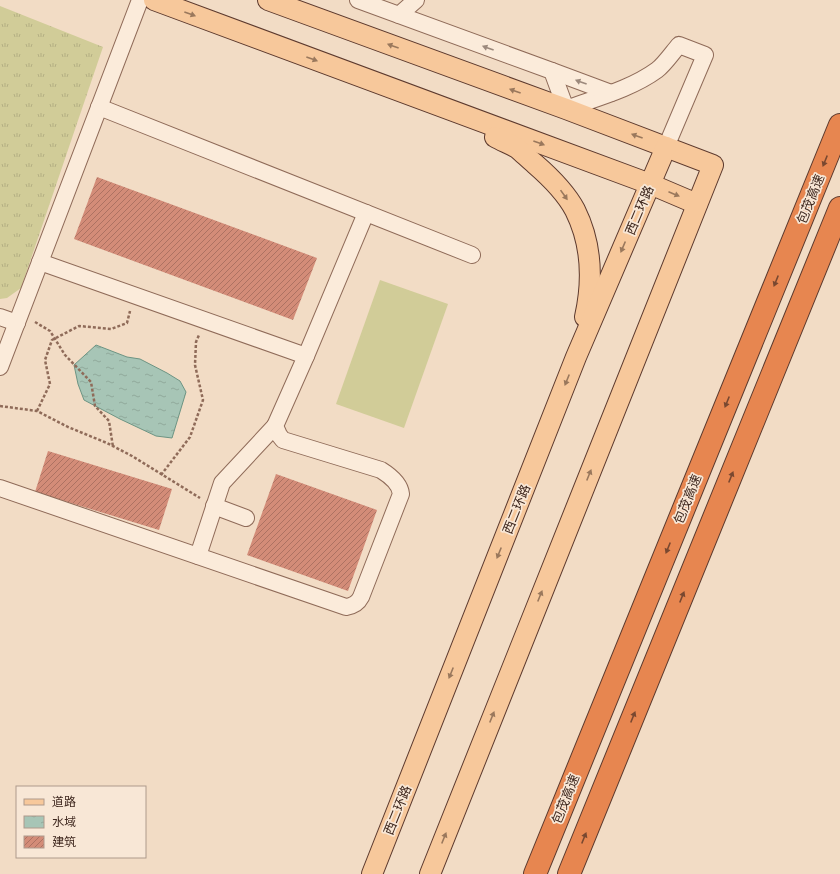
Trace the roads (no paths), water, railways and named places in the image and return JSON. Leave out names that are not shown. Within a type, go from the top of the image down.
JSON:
[{"type":"highway","name":"包茂高速","points":[[535,874],[840,125]]},
{"type":"highway","points":[[569,874],[840,208]]},
{"type":"main road","points":[[154,0],[650,184],[697,204]]},
{"type":"main road","points":[[268,0],[566,109],[713,165],[430,874]]},
{"type":"main road","points":[[416,97],[516,148],[543,171],[560,190],[574,210],[584,234],[589,253],[590,271],[589,300],[576,357]]},
{"type":"main road","name":"西二环路","points":[[372,874],[576,357],[666,147]]},
{"type":"street","points":[[0,367],[140,0]]},
{"type":"street","points":[[358,0],[611,93]]},
{"type":"street","points":[[399,15],[416,0]]},
{"type":"street","points":[[552,71],[566,109],[640,81],[658,70],[679,45],[705,55],[666,147]]},
{"type":"street","points":[[99,107],[472,255]]},
{"type":"street","points":[[198,556],[222,484],[275,426],[366,213]]},
{"type":"street","points":[[40,262],[306,356]]},
{"type":"street","points":[[0,317],[19,318]]},
{"type":"street","points":[[0,488],[346,607],[353,605],[360,599],[401,494],[399,488],[390,476],[381,470],[283,440],[275,426]]},
{"type":"street","points":[[214,506],[246,518]]},
{"type":"water","points":[[96,345],[127,357],[140,359],[180,381],[186,392],[172,438],[156,436],[84,400],[78,384],[74,365]]}]
